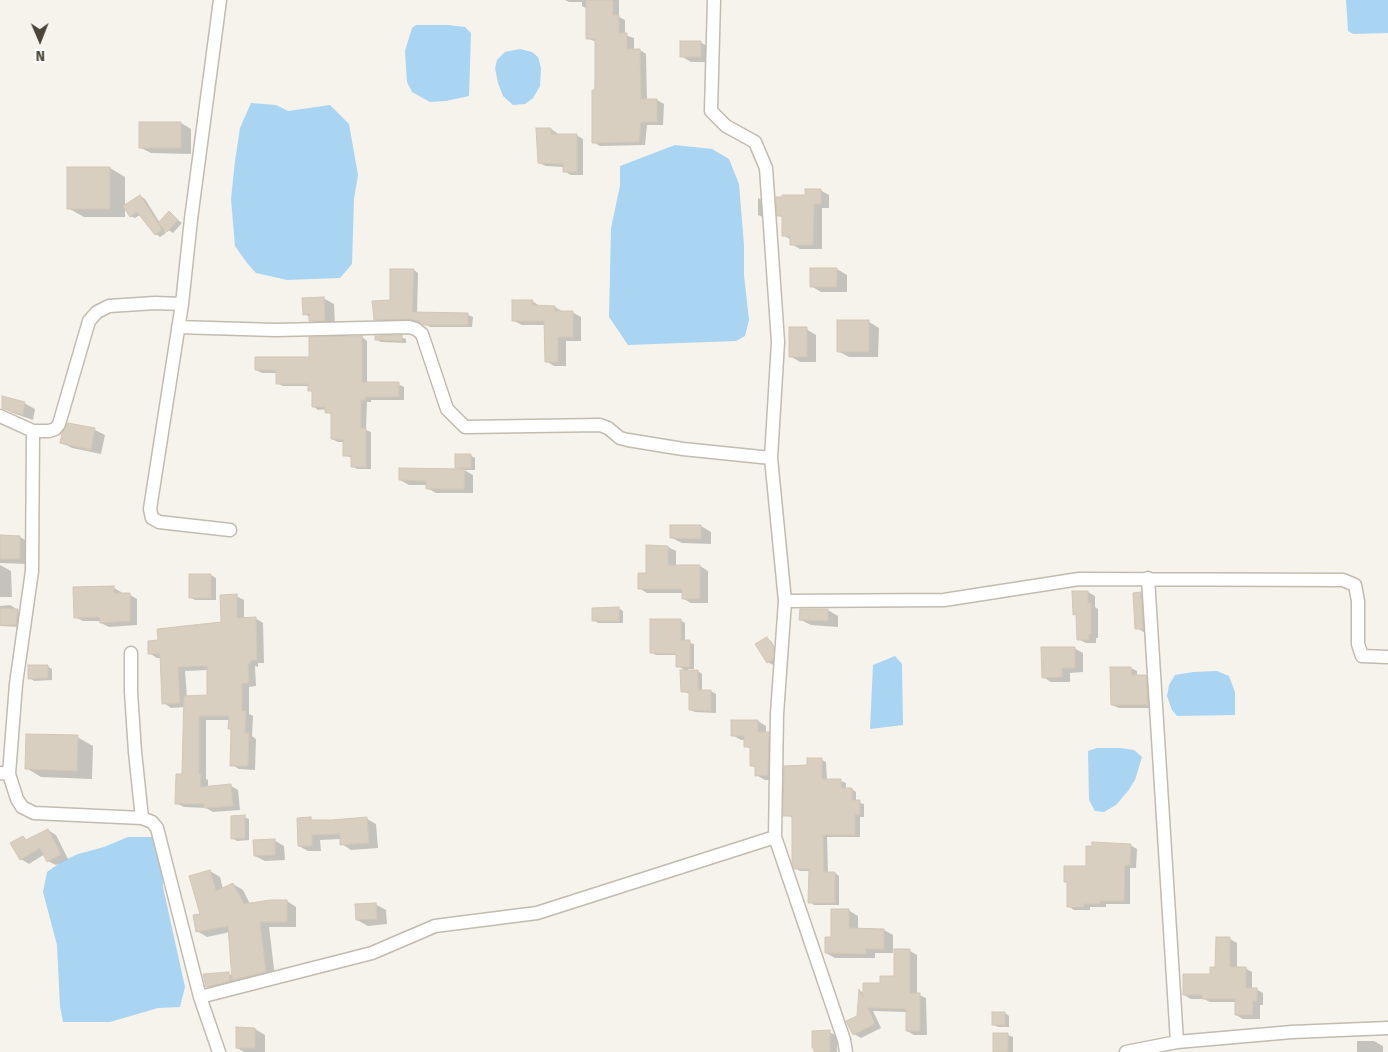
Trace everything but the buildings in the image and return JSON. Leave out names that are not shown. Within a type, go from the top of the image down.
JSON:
[{"type":"street","points":[[220,0],[192,209],[182,304],[150,509],[152,518],[159,522],[230,530]]},
{"type":"street","points":[[714,0],[711,111],[726,126],[754,142],[766,168],[778,342],[771,458],[785,600],[777,714],[775,837],[844,1040],[846,1052]]},
{"type":"street","points":[[0,416],[33,431],[49,431],[54,429],[59,424],[88,321],[97,312],[108,306],[155,303],[182,304]]},
{"type":"street","points":[[178,327],[275,330],[409,327],[416,329],[422,334],[447,409],[465,427],[600,425],[608,428],[620,438],[628,440],[683,449],[771,458]]},
{"type":"street","points":[[33,431],[32,570],[5,774],[22,807],[34,813],[142,818],[152,822],[157,828],[200,997],[219,1052]]},
{"type":"street","points":[[1148,578],[1177,1042]]},
{"type":"street","points":[[785,600],[944,600],[1079,579],[1343,580],[1355,585],[1358,601],[1358,644],[1362,656],[1388,657]]},
{"type":"street","points":[[131,653],[134,752],[142,818]]},
{"type":"street","points":[[200,997],[372,953],[435,926],[537,913],[775,837]]},
{"type":"street","points":[[1126,1052],[1177,1042],[1292,1032],[1388,1028]]},
{"type":"water","points":[[1346,0],[1388,0],[1388,33],[1353,34],[1348,31]]},
{"type":"water","points":[[416,25],[465,27],[471,33],[469,96],[430,102],[412,92],[407,82],[405,51],[412,28]]},
{"type":"water","points":[[520,49],[532,52],[538,57],[541,68],[540,86],[533,98],[525,104],[513,105],[503,96],[495,68],[497,60],[505,52]]},
{"type":"water","points":[[251,103],[276,105],[288,111],[330,105],[349,124],[358,175],[354,199],[352,264],[340,278],[287,280],[256,273],[235,246],[231,199],[235,161],[240,128]]},
{"type":"water","points":[[675,145],[712,149],[729,159],[739,184],[744,245],[744,275],[749,320],[745,336],[736,341],[628,345],[609,317],[611,228],[620,186],[620,166]]},
{"type":"water","points":[[895,656],[902,664],[903,725],[870,729],[873,665]]},
{"type":"water","points":[[1217,671],[1229,676],[1235,692],[1235,715],[1177,716],[1172,710],[1167,696],[1169,685],[1175,675]]},
{"type":"water","points":[[1097,748],[1134,750],[1142,757],[1135,780],[1128,791],[1116,805],[1104,812],[1095,811],[1089,800],[1088,751]]},
{"type":"water","points":[[128,837],[153,837],[162,859],[163,887],[185,987],[180,1007],[158,1008],[110,1022],[63,1022],[60,1006],[57,945],[43,892],[47,872],[61,862],[78,854],[104,847]]}]
